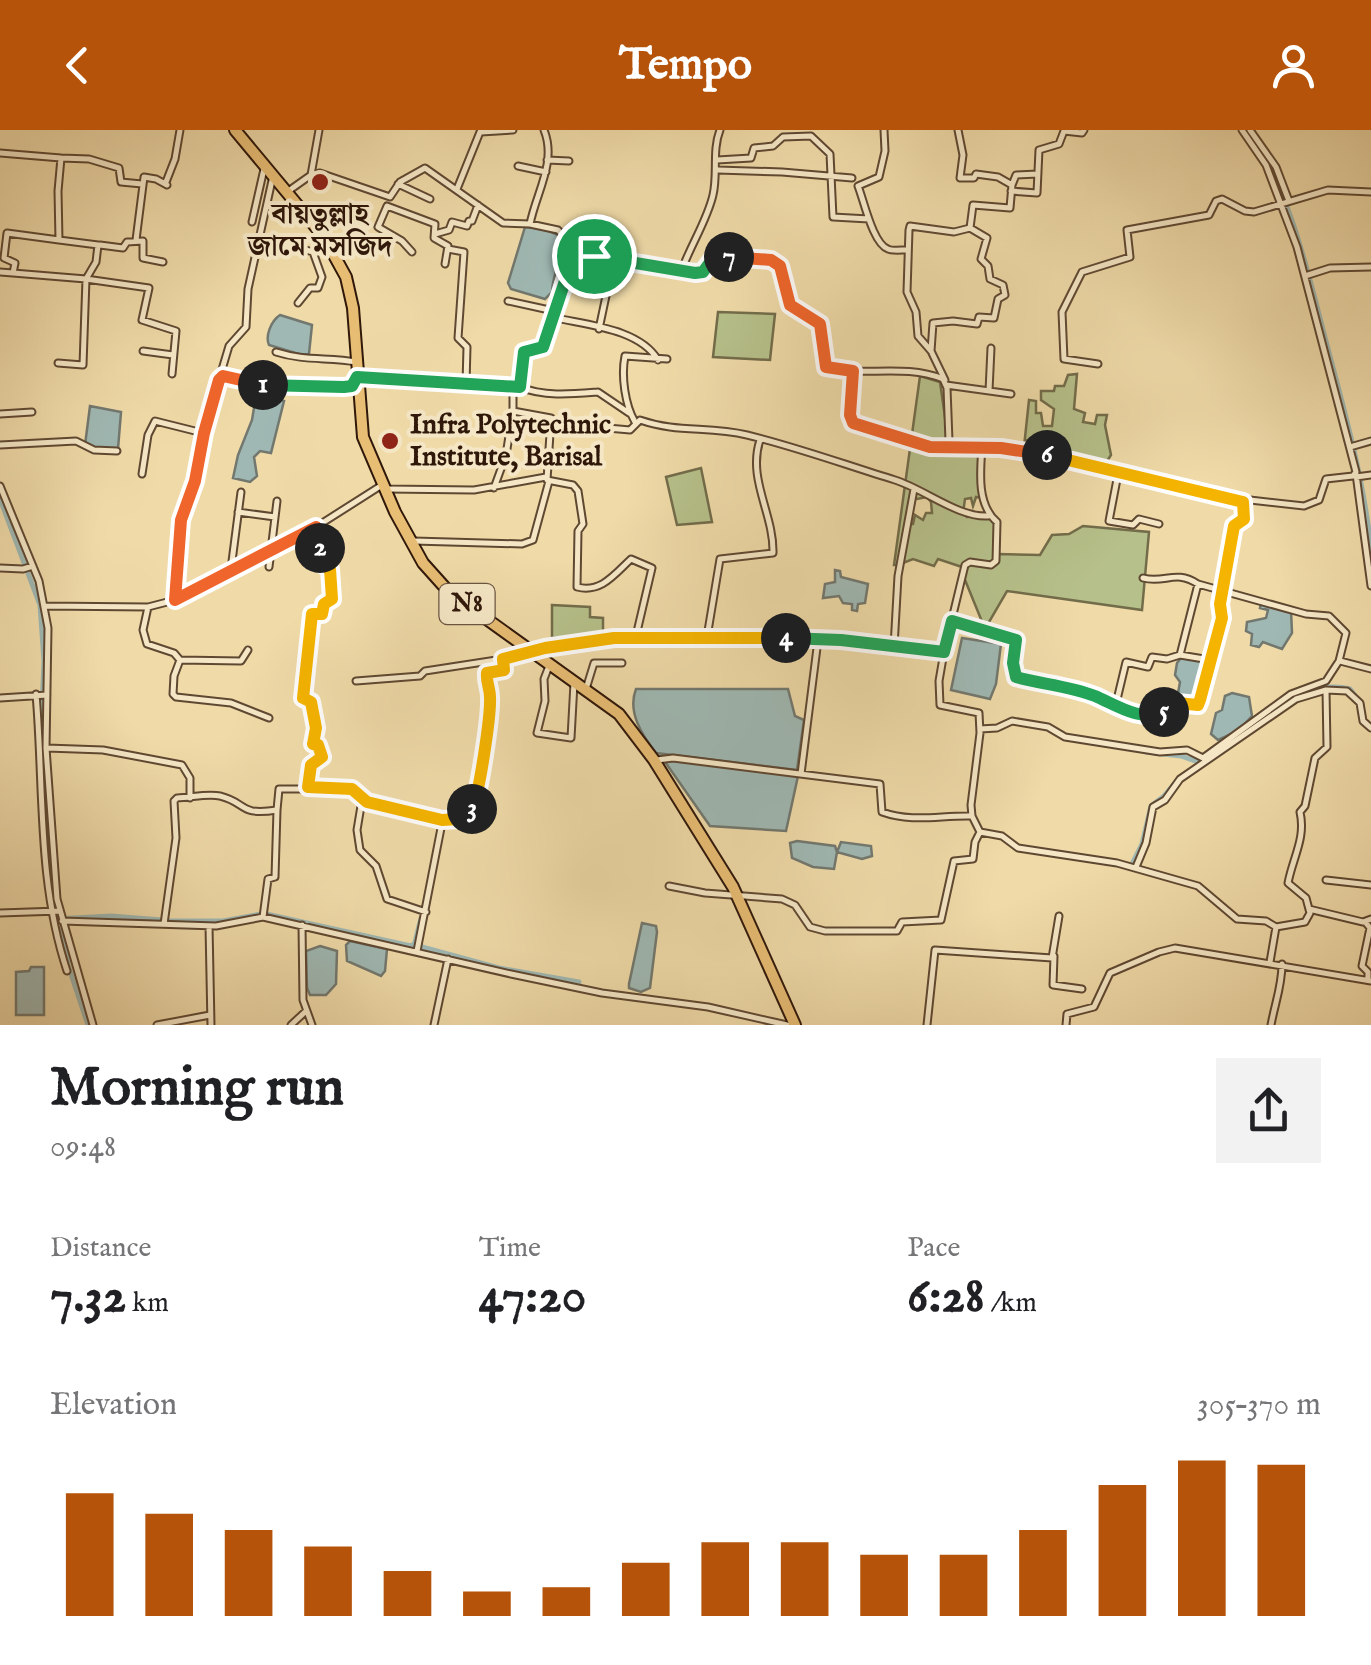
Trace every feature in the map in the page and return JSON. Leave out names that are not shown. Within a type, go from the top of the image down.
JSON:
[{"type":"highway","name":"N8","points":[[235,130],[338,260],[351,296],[363,437],[384,487],[430,574],[449,592],[506,627],[532,651],[619,714],[654,760],[738,896],[795,1025]]},
{"type":"street","points":[[136,240],[137,216],[144,196],[142,184],[146,176],[167,184],[180,130]]},
{"type":"street","points":[[311,175],[318,130]]},
{"type":"street","points":[[457,189],[479,131],[513,130]]},
{"type":"street","points":[[530,224],[546,172],[544,130]]},
{"type":"street","points":[[681,272],[710,206],[718,170],[716,147],[720,130]]},
{"type":"street","points":[[884,130],[885,152],[879,178],[858,186],[884,248],[906,250]]},
{"type":"street","points":[[958,130],[963,155],[960,178],[976,174],[994,176],[1011,188],[1037,193],[1039,150],[1059,144],[1064,131],[1084,130]]},
{"type":"street","points":[[1242,130],[1262,158],[1305,276],[1356,475],[1371,586]]},
{"type":"street","points":[[1250,130],[1276,167],[1288,200]]},
{"type":"street","points":[[718,160],[750,158],[754,148],[773,146],[783,137],[805,135],[830,154],[834,216],[869,219]]},
{"type":"street","points":[[0,153],[89,159],[118,168],[121,182],[142,184]]},
{"type":"street","points":[[59,240],[62,158]]},
{"type":"street","points":[[547,160],[569,161]]},
{"type":"street","points":[[518,166],[546,172]]},
{"type":"street","points":[[412,252],[378,227],[398,184],[422,168],[504,223],[562,232],[573,245],[594,256],[681,272],[703,272],[714,257],[774,262],[783,272],[790,305],[820,324],[826,367],[853,371],[910,370],[946,384],[1011,394]]},
{"type":"street","points":[[718,170],[852,178]]},
{"type":"street","points":[[252,222],[269,171]]},
{"type":"street","points":[[175,600],[181,520],[195,481],[229,346],[246,327],[248,289],[269,171]]},
{"type":"street","points":[[286,192],[311,175],[324,174],[389,201],[435,224],[434,238],[446,244],[448,250],[445,264]]},
{"type":"street","points":[[970,228],[974,206],[1010,208],[1016,175],[1038,174]]},
{"type":"street","points":[[398,184],[430,199]]},
{"type":"street","points":[[1098,364],[1064,359],[1062,312],[1082,272],[1130,257],[1127,230],[1209,216],[1216,201],[1222,198],[1248,212],[1328,190],[1371,192]]},
{"type":"street","points":[[435,234],[449,230],[452,222],[467,226],[478,205]]},
{"type":"street","points":[[932,352],[932,323],[954,320],[977,324],[979,317],[994,318],[998,298],[1005,295],[1003,285],[990,278],[988,266],[980,259],[987,238],[970,228],[954,232],[910,226],[906,250],[907,292],[916,312],[918,336],[932,352],[946,384],[946,419],[953,447]]},
{"type":"street","points":[[13,274],[14,261],[4,258],[8,233],[124,248],[126,242],[136,240],[144,242],[143,258],[163,262]]},
{"type":"street","points":[[260,237],[313,252]]},
{"type":"street","points":[[298,302],[321,282],[313,252],[322,239]]},
{"type":"street","points":[[58,363],[83,365],[86,279],[96,262],[98,244]]},
{"type":"street","points":[[494,488],[506,454],[524,352],[542,348],[573,245]]},
{"type":"street","points":[[448,250],[464,252],[458,338],[467,346],[466,384]]},
{"type":"street","points":[[1305,276],[1371,267]]},
{"type":"street","points":[[0,272],[148,288],[142,320],[176,331],[172,374]]},
{"type":"street","points":[[566,278],[607,291],[599,329]]},
{"type":"street","points":[[508,301],[638,339],[651,348],[658,360]]},
{"type":"street","points":[[989,391],[992,348]]},
{"type":"street","points":[[143,351],[173,355]]},
{"type":"street","points":[[276,352],[304,360],[319,357],[357,362]]},
{"type":"street","points":[[629,412],[623,372],[625,356],[667,360]]},
{"type":"street","points":[[853,371],[853,423],[930,447],[982,447],[1040,454],[1243,502],[1311,505],[1319,500],[1326,479],[1370,475]]},
{"type":"street","points":[[223,376],[262,384],[344,387],[352,386],[357,377],[489,383],[530,391],[598,392],[629,412],[636,422]]},
{"type":"street","points":[[411,541],[522,544],[533,540],[548,479],[552,423],[549,416],[513,411]]},
{"type":"street","points":[[0,414],[32,412]]},
{"type":"street","points":[[552,423],[630,430],[636,422],[644,421],[673,430],[713,430],[760,440],[900,481],[997,522],[996,562],[967,563],[960,577],[939,681],[940,705],[980,713],[972,816],[980,832]]},
{"type":"street","points":[[142,474],[148,435],[155,422],[204,433]]},
{"type":"street","points":[[0,446],[76,440],[94,450],[117,451]]},
{"type":"street","points":[[707,637],[720,558],[773,553],[768,515],[755,470],[760,440]]},
{"type":"street","points":[[1350,447],[1371,441]]},
{"type":"street","points":[[982,447],[980,475],[988,516]]},
{"type":"street","points":[[1037,470],[1040,454]]},
{"type":"street","points":[[1118,472],[1110,521],[1133,525],[1139,519],[1159,524]]},
{"type":"street","points":[[44,606],[148,607],[175,600],[384,487],[494,488],[548,479],[578,491],[582,524],[578,532],[577,587],[597,588],[631,559],[652,568],[636,638]]},
{"type":"street","points":[[0,486],[32,566],[48,628],[40,806],[50,912],[67,971]]},
{"type":"street","points":[[894,647],[898,576],[914,489]]},
{"type":"street","points":[[231,571],[241,492]]},
{"type":"street","points":[[269,568],[278,501]]},
{"type":"street","points":[[952,621],[1016,640],[1016,677],[1094,695],[1115,708],[1156,715],[1177,703],[1198,705],[1222,618],[1234,526],[1244,519],[1243,502]]},
{"type":"street","points":[[238,512],[275,517]]},
{"type":"street","points":[[308,787],[311,765],[322,757],[318,745],[313,744],[316,728],[311,702],[303,698],[304,676],[312,614],[322,614],[324,604],[332,599],[330,569],[324,564],[316,527]]},
{"type":"street","points":[[0,568],[32,566]]},
{"type":"street","points":[[980,728],[1000,727],[1012,721],[1048,727],[1065,737],[1160,752],[1188,750],[1203,758],[1291,694],[1326,681],[1340,661],[1346,633],[1336,620],[1198,584],[1182,576],[1144,578]]},
{"type":"street","points":[[1180,655],[1198,584]]},
{"type":"street","points":[[148,607],[143,630],[147,644],[174,652],[180,660]]},
{"type":"street","points":[[356,682],[420,676],[425,671],[532,651],[636,638],[818,640],[944,652]]},
{"type":"street","points":[[801,774],[818,640]]},
{"type":"street","points":[[180,660],[241,661],[248,650]]},
{"type":"street","points":[[1115,708],[1126,662],[1148,667],[1152,656],[1167,660],[1180,655],[1211,660]]},
{"type":"street","points":[[262,917],[266,887],[274,876],[277,856],[279,789],[352,789],[362,800],[444,820],[459,819],[464,811],[474,809],[488,723],[487,673],[504,670],[503,659]]},
{"type":"street","points":[[180,660],[174,678],[176,698],[231,703],[269,718]]},
{"type":"street","points":[[1340,661],[1371,669]]},
{"type":"street","points":[[586,688],[594,663],[622,663]]},
{"type":"street","points":[[550,664],[544,679],[545,702],[537,733],[571,738],[574,682]]},
{"type":"street","points":[[980,832],[1002,836],[1018,848],[1136,867],[1198,886],[1237,919],[1276,927],[1305,922],[1309,909],[1306,898],[1288,882],[1294,852],[1304,834],[1300,812],[1305,806],[1314,758],[1327,747],[1326,690]]},
{"type":"street","points":[[1136,867],[1146,844],[1153,807],[1165,800],[1180,779],[1296,699],[1340,690],[1356,698],[1363,721],[1371,728]]},
{"type":"street","points":[[0,698],[42,695]]},
{"type":"street","points":[[42,695],[60,910],[92,1025]]},
{"type":"street","points":[[46,748],[103,750],[171,762],[186,770],[190,798]]},
{"type":"street","points":[[654,760],[673,758],[880,784],[879,808],[888,815],[921,820],[939,815],[972,816]]},
{"type":"street","points":[[164,925],[176,838],[174,800],[221,796],[248,812],[277,810]]},
{"type":"street","points":[[362,800],[357,830],[360,850],[376,866],[387,899],[426,912]]},
{"type":"street","points":[[417,951],[444,820]]},
{"type":"street","points":[[668,886],[782,899],[795,906],[810,928],[897,932],[902,922],[941,920],[954,860],[974,858],[974,842],[980,832]]},
{"type":"street","points":[[1326,880],[1371,885]]},
{"type":"street","points":[[1066,1025],[1067,1014],[1072,1010],[1094,1007],[1110,973],[1175,948],[1370,980],[1362,966],[1369,921],[1309,909]]},
{"type":"street","points":[[0,913],[60,910]]},
{"type":"street","points":[[1059,916],[1053,985],[1082,989]]},
{"type":"street","points":[[62,921],[209,926],[262,917],[602,992],[690,1004],[756,1022],[787,1025]]},
{"type":"street","points":[[209,926],[211,1025]]},
{"type":"street","points":[[302,926],[305,1012],[312,1025]]},
{"type":"street","points":[[1270,962],[1276,927]]},
{"type":"street","points":[[927,1025],[936,950],[1054,956]]},
{"type":"street","points":[[434,1025],[448,959]]},
{"type":"street","points":[[1271,1025],[1282,988],[1282,964]]},
{"type":"street","points":[[291,1025],[305,1012]]},
{"type":"street","points":[[157,1025],[210,1016]]},
{"type":"green space","points":[[718,312],[775,314],[770,360],[713,357]]},
{"type":"green space","points":[[1077,374],[1074,409],[1085,413],[1083,422],[1095,424],[1097,415],[1107,415],[1111,455],[1104,466],[1033,451],[1032,439],[1024,447],[1029,400],[1036,401],[1036,413],[1041,413],[1043,426],[1052,426],[1054,409],[1041,400],[1041,391],[1054,391],[1055,386],[1064,386],[1068,375]]},
{"type":"green space","points":[[920,376],[940,382],[949,445],[955,450],[979,451],[982,498],[976,497],[973,506],[971,498],[965,499],[963,513],[967,517],[984,513],[996,521],[994,562],[990,566],[995,565],[998,554],[1040,555],[1052,535],[1069,534],[1083,526],[1149,532],[1142,610],[1007,591],[985,629],[963,575],[969,565],[981,565],[967,562],[962,567],[938,559],[934,566],[913,559],[903,563],[915,515],[923,520],[926,513],[932,513],[927,497],[911,500],[899,565],[894,565]]},
{"type":"green space","points":[[701,468],[712,522],[677,525],[666,477]]},
{"type":"green space","points":[[552,605],[590,607],[590,617],[603,618],[603,634],[552,638]]},
{"type":"water","points":[[525,227],[563,237],[552,292],[545,299],[511,289],[508,283]]},
{"type":"water","points":[[280,315],[312,325],[309,354],[269,345],[270,329]]},
{"type":"water","points":[[256,396],[284,401],[271,453],[260,451],[254,457],[257,476],[250,482],[233,478]]},
{"type":"water","points":[[90,406],[121,412],[118,449],[85,445]]},
{"type":"water","points":[[835,570],[840,571],[841,577],[868,584],[865,603],[858,604],[857,611],[839,596],[823,598],[825,584],[835,582]]},
{"type":"water","points":[[1262,600],[1291,610],[1292,633],[1282,649],[1263,642],[1259,647],[1251,645],[1247,622],[1266,618],[1268,610],[1260,608]]},
{"type":"water","points":[[962,638],[1001,644],[990,699],[951,690]]},
{"type":"water","points":[[1181,658],[1208,662],[1199,703],[1177,699],[1180,682],[1175,675]]},
{"type":"water","points":[[636,689],[788,689],[795,716],[804,720],[797,770],[656,753],[635,715]]},
{"type":"water","points":[[1232,693],[1249,697],[1252,716],[1238,731],[1218,740],[1211,734],[1216,713],[1222,710],[1225,696]]},
{"type":"water","points":[[663,759],[798,776],[786,831],[710,826]]},
{"type":"water","points":[[841,842],[871,846],[872,856],[862,859],[837,852]]},
{"type":"water","points":[[790,843],[835,846],[834,869],[813,867],[792,858]]},
{"type":"water","points":[[642,923],[656,926],[657,932],[650,988],[641,992],[629,988],[629,984]]},
{"type":"water","points":[[350,941],[387,949],[381,976],[347,961],[346,945]]},
{"type":"water","points":[[320,946],[337,951],[336,984],[326,995],[310,995],[306,951]]},
{"type":"water","points":[[31,967],[44,967],[44,1015],[16,1015],[16,972],[29,971]]},
{"type":"waterway","points":[[1247,130],[1276,180],[1305,261],[1353,445],[1371,547]]},
{"type":"waterway","points":[[0,499],[40,605],[44,661],[41,734]]},
{"type":"waterway","points":[[1244,730],[1320,688],[1350,689],[1362,705]]},
{"type":"waterway","points":[[1146,752],[1201,763]]},
{"type":"waterway","points":[[1131,866],[1142,844],[1151,806],[1179,778]]},
{"type":"waterway","points":[[43,795],[49,873]]},
{"type":"waterway","points":[[441,817],[457,813]]},
{"type":"waterway","points":[[167,921],[223,921],[261,914]]},
{"type":"waterway","points":[[266,914],[411,946],[415,943]]},
{"type":"waterway","points":[[55,919],[111,916],[162,920]]},
{"type":"waterway","points":[[415,942],[421,918]]},
{"type":"waterway","points":[[58,928],[69,961]]},
{"type":"waterway","points":[[422,947],[499,968],[579,982]]},
{"type":"waterway","points":[[67,962],[88,1025]]},
{"type":"place","name":"বায়তুল্লাহ জামে মসজিদ","points":[[320,182]]},
{"type":"place","name":"Infra Polytechnic Institute, Barisal","points":[[390,441]]},
{"type":"route","points":[[573,245],[594,256],[695,273],[703,272],[714,257],[771,260],[783,272],[790,305],[820,324],[826,367],[853,371],[850,420],[857,425],[930,447],[1001,448],[1048,455],[1243,502],[1244,519],[1234,526],[1220,604],[1222,618],[1198,705],[1177,703],[1162,713],[1149,715],[1115,708],[1094,695],[1016,677],[1016,640],[952,621],[944,652],[766,636],[614,638],[532,651],[503,659],[504,670],[487,673],[490,695],[479,789],[474,809],[464,811],[459,819],[442,820],[367,802],[352,789],[308,787],[311,765],[322,757],[318,745],[313,744],[316,728],[311,702],[303,698],[304,676],[312,614],[322,614],[324,604],[332,599],[330,569],[324,564],[316,527],[175,600],[181,520],[195,481],[219,380],[223,376],[262,384],[344,387],[352,386],[357,377],[520,387],[524,352],[543,347],[573,245]]}]
